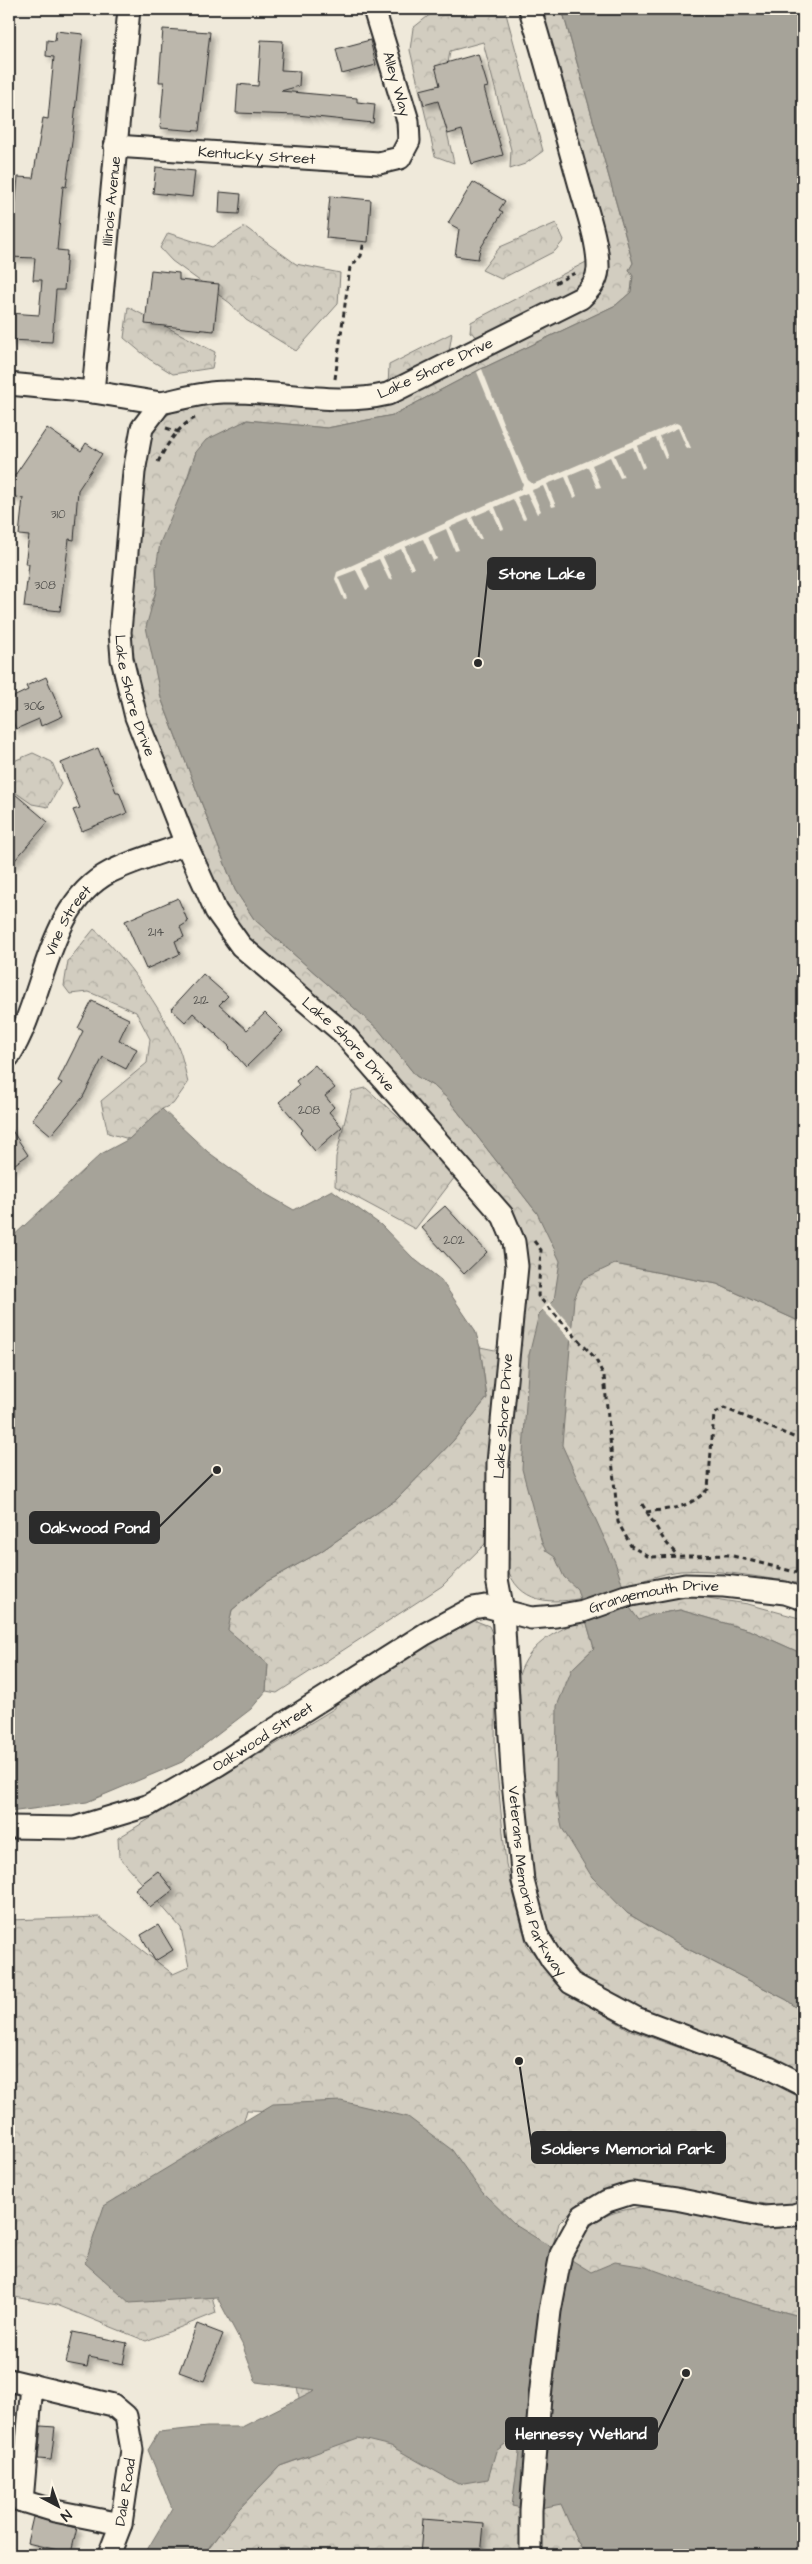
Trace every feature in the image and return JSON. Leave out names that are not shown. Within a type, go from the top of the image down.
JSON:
[{"type":"street","name":"Illinois Avenue","points":[[93,392],[129,9]]},
{"type":"street","name":"Alley Way","points":[[374,9],[408,121],[409,141],[400,158]]},
{"type":"street","name":"Lake Shore Drive","points":[[503,1611],[497,1579],[498,1463],[516,1266],[510,1228],[503,1216],[343,1033],[241,946],[216,911],[186,844],[136,717],[122,659],[120,632],[134,472],[142,428],[160,403],[224,392],[333,400],[369,398],[388,394],[581,298],[596,280],[598,268],[596,251],[584,201],[530,9]]},
{"type":"street","name":"Kentucky Street","points":[[115,146],[379,163],[400,158]]},
{"type":"street","points":[[9,384],[93,392],[160,403]]},
{"type":"street","name":"Vine Street","points":[[9,1056],[22,1036],[62,925],[72,907],[91,886],[110,872],[186,844]]},
{"type":"street","name":"Grangemouth Drive","points":[[503,1611],[531,1618],[583,1611],[626,1596],[657,1589],[695,1585],[724,1586],[785,1593],[803,1599]]},
{"type":"street","name":"Oakwood Street","points":[[9,1827],[74,1828],[147,1806],[218,1765],[425,1634],[473,1608],[485,1606],[503,1611]]},
{"type":"street","name":"Veterans Memorial Parkway","points":[[503,1611],[512,1772],[523,1881],[537,1935],[552,1960],[571,1983],[636,2018],[769,2068],[803,2085]]},
{"type":"street","points":[[531,2555],[531,2510],[549,2320],[561,2254],[582,2216],[607,2201],[632,2193],[676,2199],[764,2217],[803,2212]]},
{"type":"street","points":[[9,2380],[32,2385],[15,2499],[55,2511],[121,2524]]},
{"type":"street","name":"Dale Road","points":[[32,2385],[113,2405],[126,2416],[132,2450],[121,2524],[109,2555]]},
{"type":"path","points":[[333,400],[350,268],[361,256],[364,241]]},
{"type":"path","points":[[155,467],[166,446],[190,421],[198,417]]},
{"type":"path","points":[[529,1239],[539,1244],[541,1250],[538,1296],[600,1364],[605,1384],[618,1522],[621,1531],[631,1546],[649,1557],[729,1555],[803,1574]]},
{"type":"path","points":[[646,1512],[683,1507],[698,1499],[708,1489],[714,1414],[724,1408],[803,1440]]},
{"type":"path","points":[[642,1504],[677,1556]]},
{"type":"green space","points":[[437,9],[505,10],[543,151],[525,164],[510,169],[511,150],[483,42],[450,51],[441,106],[454,163],[435,156],[410,50],[413,28]]},
{"type":"green space","points":[[538,9],[562,9],[633,263],[629,270],[633,276],[631,292],[616,305],[477,371],[393,415],[327,428],[247,420],[196,452],[156,568],[157,588],[150,608],[161,698],[235,890],[254,919],[379,1030],[416,1076],[435,1087],[448,1099],[537,1213],[615,1264],[717,1284],[803,1323],[803,1584],[726,1572],[695,1570],[660,1575],[608,1592],[581,1598],[555,1601],[533,1597],[515,1584],[505,1559],[515,1222],[229,921],[143,721],[126,642],[142,455],[156,422],[171,413],[199,402],[227,399],[356,407],[598,291]]},
{"type":"green space","points":[[556,223],[564,240],[555,251],[501,279],[482,270],[500,247]]},
{"type":"green space","points":[[245,227],[296,264],[340,273],[338,304],[296,351],[246,320],[230,303],[172,261],[160,248],[168,233],[212,247]]},
{"type":"green space","points":[[590,260],[584,287],[482,340],[470,332],[471,322]]},
{"type":"green space","points":[[128,307],[215,352],[212,368],[173,374],[149,359],[124,338]]},
{"type":"green space","points":[[452,333],[448,358],[388,387],[389,365]]},
{"type":"green space","points":[[33,753],[52,762],[61,784],[48,807],[32,804],[9,788],[9,763]]},
{"type":"green space","points":[[94,929],[130,968],[162,1016],[180,1051],[188,1083],[173,1104],[162,1109],[129,1139],[108,1133],[101,1101],[147,1063],[150,1039],[136,1012],[89,992],[70,994],[64,986],[68,961]]},
{"type":"green space","points":[[366,1088],[407,1125],[455,1177],[415,1229],[335,1186],[336,1157],[352,1091]]},
{"type":"green space","points":[[480,1347],[500,1351],[493,1502],[487,1502],[492,1520],[485,1544],[442,1586],[277,1693],[266,1691],[268,1664],[227,1630],[232,1610],[266,1582],[320,1552],[397,1499],[453,1441],[487,1398]]},
{"type":"green space","points":[[694,1596],[748,1604],[803,1619],[803,1654],[752,1631],[680,1610],[652,1615],[639,1621],[630,1608],[648,1600]]},
{"type":"green space","points":[[471,1619],[489,1626],[496,1642],[495,1750],[506,1864],[527,1946],[567,1993],[630,2030],[800,2091],[803,2095],[803,2200],[789,2204],[771,2205],[626,2182],[581,2201],[559,2223],[533,2317],[524,2555],[203,2555],[237,2511],[280,2466],[309,2456],[297,2386],[307,2112],[247,2110],[230,2169],[201,2249],[216,2313],[146,2341],[57,2305],[9,2296],[9,1920],[99,1917],[173,1974],[189,1967],[181,1928],[119,1857],[118,1838],[308,1725],[335,1708],[335,1703],[449,1629]]},
{"type":"green space","points":[[579,1621],[587,1623],[594,1648],[572,1669],[627,1913],[684,1947],[787,2000],[803,2013],[803,2077],[645,2012],[590,1984],[550,1941],[535,1894],[526,1828],[519,1675],[523,1665],[535,1648],[550,1636]]},
{"type":"green space","points":[[640,2207],[674,2210],[774,2229],[803,2224],[803,2317],[729,2297],[577,2541],[587,2555],[541,2555],[542,2497],[571,2252],[585,2232],[599,2220],[616,2212]]},
{"type":"shaded area","points":[[562,9],[803,9],[803,1323],[717,1284],[615,1264],[583,1279],[574,1299],[562,1445],[615,1562],[630,1608],[639,1620],[651,1615],[680,1610],[752,1631],[803,1654],[803,2013],[787,2000],[684,1947],[627,1913],[592,1877],[562,1828],[556,1792],[557,1706],[572,1669],[594,1648],[577,1589],[564,1577],[555,1557],[546,1551],[542,1543],[522,1469],[529,1355],[539,1314],[554,1300],[560,1261],[537,1213],[448,1099],[435,1087],[416,1076],[379,1030],[254,919],[235,890],[161,698],[146,627],[157,588],[156,568],[160,543],[188,477],[196,452],[206,440],[247,420],[327,428],[393,415],[477,371],[616,305],[631,292],[633,276],[629,270],[633,263]]},
{"type":"shaded area","points":[[162,1109],[208,1152],[266,1194],[294,1210],[332,1190],[381,1225],[413,1258],[441,1280],[475,1330],[480,1347],[487,1398],[453,1441],[397,1499],[320,1552],[266,1582],[232,1610],[228,1630],[268,1664],[266,1691],[251,1709],[182,1762],[87,1802],[9,1812],[9,1240],[101,1154],[129,1139]]},
{"type":"shaded area","points":[[341,2101],[408,2117],[452,2150],[482,2192],[517,2226],[591,2272],[615,2262],[646,2267],[729,2297],[803,2317],[803,2555],[587,2555],[577,2541],[561,2504],[531,2510],[512,2506],[519,2453],[513,2438],[496,2451],[488,2479],[458,2484],[391,2446],[358,2438],[280,2466],[237,2511],[203,2555],[144,2555],[172,2508],[148,2450],[159,2432],[207,2427],[242,2427],[315,2390],[256,2382],[242,2344],[217,2297],[130,2303],[85,2263],[104,2206],[273,2104]]},
{"type":"pier","points":[[482,369],[528,480],[533,484],[676,423],[681,425],[691,448],[687,449],[678,428],[660,436],[668,458],[665,459],[656,438],[637,446],[645,467],[642,469],[633,447],[614,455],[624,477],[620,478],[610,457],[592,465],[601,487],[597,488],[588,467],[569,475],[577,496],[574,498],[565,477],[547,484],[556,506],[552,507],[543,486],[532,490],[541,511],[537,514],[527,493],[517,497],[526,518],[523,520],[513,499],[495,507],[504,529],[501,530],[491,509],[472,517],[482,539],[478,539],[469,519],[450,527],[459,550],[455,551],[446,529],[428,537],[437,559],[433,561],[423,539],[405,547],[414,568],[411,570],[401,549],[383,557],[393,579],[389,580],[379,559],[361,567],[370,588],[366,590],[356,570],[338,577],[347,598],[344,600],[335,579],[337,572],[521,489],[523,484],[477,372]]},
{"type":"pier","points":[[549,1302],[574,1329],[573,1342],[542,1309]]},
{"type":"building","points":[[163,29],[210,32],[199,131],[160,128],[164,82],[159,82]]},
{"type":"building","points":[[56,31],[83,34],[72,142],[66,187],[63,186],[57,250],[67,251],[64,290],[56,290],[52,342],[9,340],[9,313],[39,315],[42,280],[33,280],[35,258],[9,257],[9,231],[13,231],[18,177],[33,178],[43,118],[48,119],[54,57],[46,56],[47,40],[55,41]]},
{"type":"building","points":[[261,40],[283,41],[281,70],[300,71],[299,86],[281,91],[357,98],[357,102],[375,104],[373,123],[297,115],[236,113],[238,84],[258,86]]},
{"type":"building","points":[[370,40],[376,65],[342,74],[336,49]]},
{"type":"building","points":[[478,54],[488,87],[484,88],[503,155],[472,164],[462,130],[448,134],[438,101],[424,105],[420,90],[440,85],[435,66]]},
{"type":"building","points":[[156,167],[195,171],[192,197],[153,193]]},
{"type":"building","points":[[473,182],[505,201],[499,210],[503,212],[480,249],[478,259],[455,256],[459,229],[448,223]]},
{"type":"building","points":[[220,192],[241,194],[239,214],[219,213]]},
{"type":"building","points":[[330,196],[371,200],[368,242],[326,238]]},
{"type":"building","points":[[151,270],[179,273],[179,280],[219,284],[214,331],[145,324]]},
{"type":"building","points":[[47,428],[81,451],[86,443],[102,454],[78,490],[74,540],[69,539],[60,611],[24,607],[29,564],[25,564],[29,536],[19,535],[23,498],[9,496],[9,484]]},
{"type":"building","points":[[46,677],[63,716],[41,726],[39,719],[16,729],[9,713],[9,699],[28,690],[26,686]]},
{"type":"building","points":[[98,748],[127,813],[82,831],[73,810],[80,808],[61,763]]},
{"type":"building","points":[[9,789],[48,822],[9,867]]},
{"type":"building","points":[[178,898],[188,922],[180,927],[184,937],[175,941],[180,954],[146,969],[125,921]]},
{"type":"building","points":[[203,974],[228,996],[219,1005],[247,1030],[265,1013],[283,1031],[246,1067],[230,1047],[193,1013],[185,1022],[171,1009]]},
{"type":"building","points":[[92,1001],[129,1019],[119,1040],[137,1049],[126,1069],[103,1057],[83,1097],[51,1135],[32,1119],[62,1083],[58,1081],[83,1031],[78,1028]]},
{"type":"building","points":[[315,1065],[335,1088],[325,1096],[334,1107],[329,1112],[342,1127],[315,1151],[300,1133],[303,1130],[279,1102],[299,1085],[296,1081]]},
{"type":"building","points":[[9,1126],[28,1155],[9,1168]]},
{"type":"building","points":[[445,1206],[487,1252],[464,1274],[421,1227]]},
{"type":"building","points":[[158,1871],[173,1890],[150,1908],[135,1889]]},
{"type":"building","points":[[158,1925],[173,1950],[155,1961],[141,1935]]},
{"type":"building","points":[[197,2324],[223,2334],[204,2381],[179,2372]]},
{"type":"building","points":[[73,2332],[127,2343],[123,2364],[89,2357],[87,2367],[66,2363]]},
{"type":"building","points":[[9,2422],[16,2423],[14,2444],[9,2443]]},
{"type":"building","points":[[41,2426],[55,2427],[51,2460],[38,2459]]},
{"type":"building","points":[[33,2517],[77,2528],[71,2553],[27,2543]]},
{"type":"building","points":[[423,2519],[484,2524],[481,2555],[420,2555]]},
{"type":"place","name":"Stone Lake","points":[[478,663]]},
{"type":"place","name":"Oakwood Pond","points":[[217,1470]]},
{"type":"place","name":"Soldiers Memorial Park","points":[[519,2061]]},
{"type":"place","name":"Hennessy Wetland","points":[[686,2373]]}]
